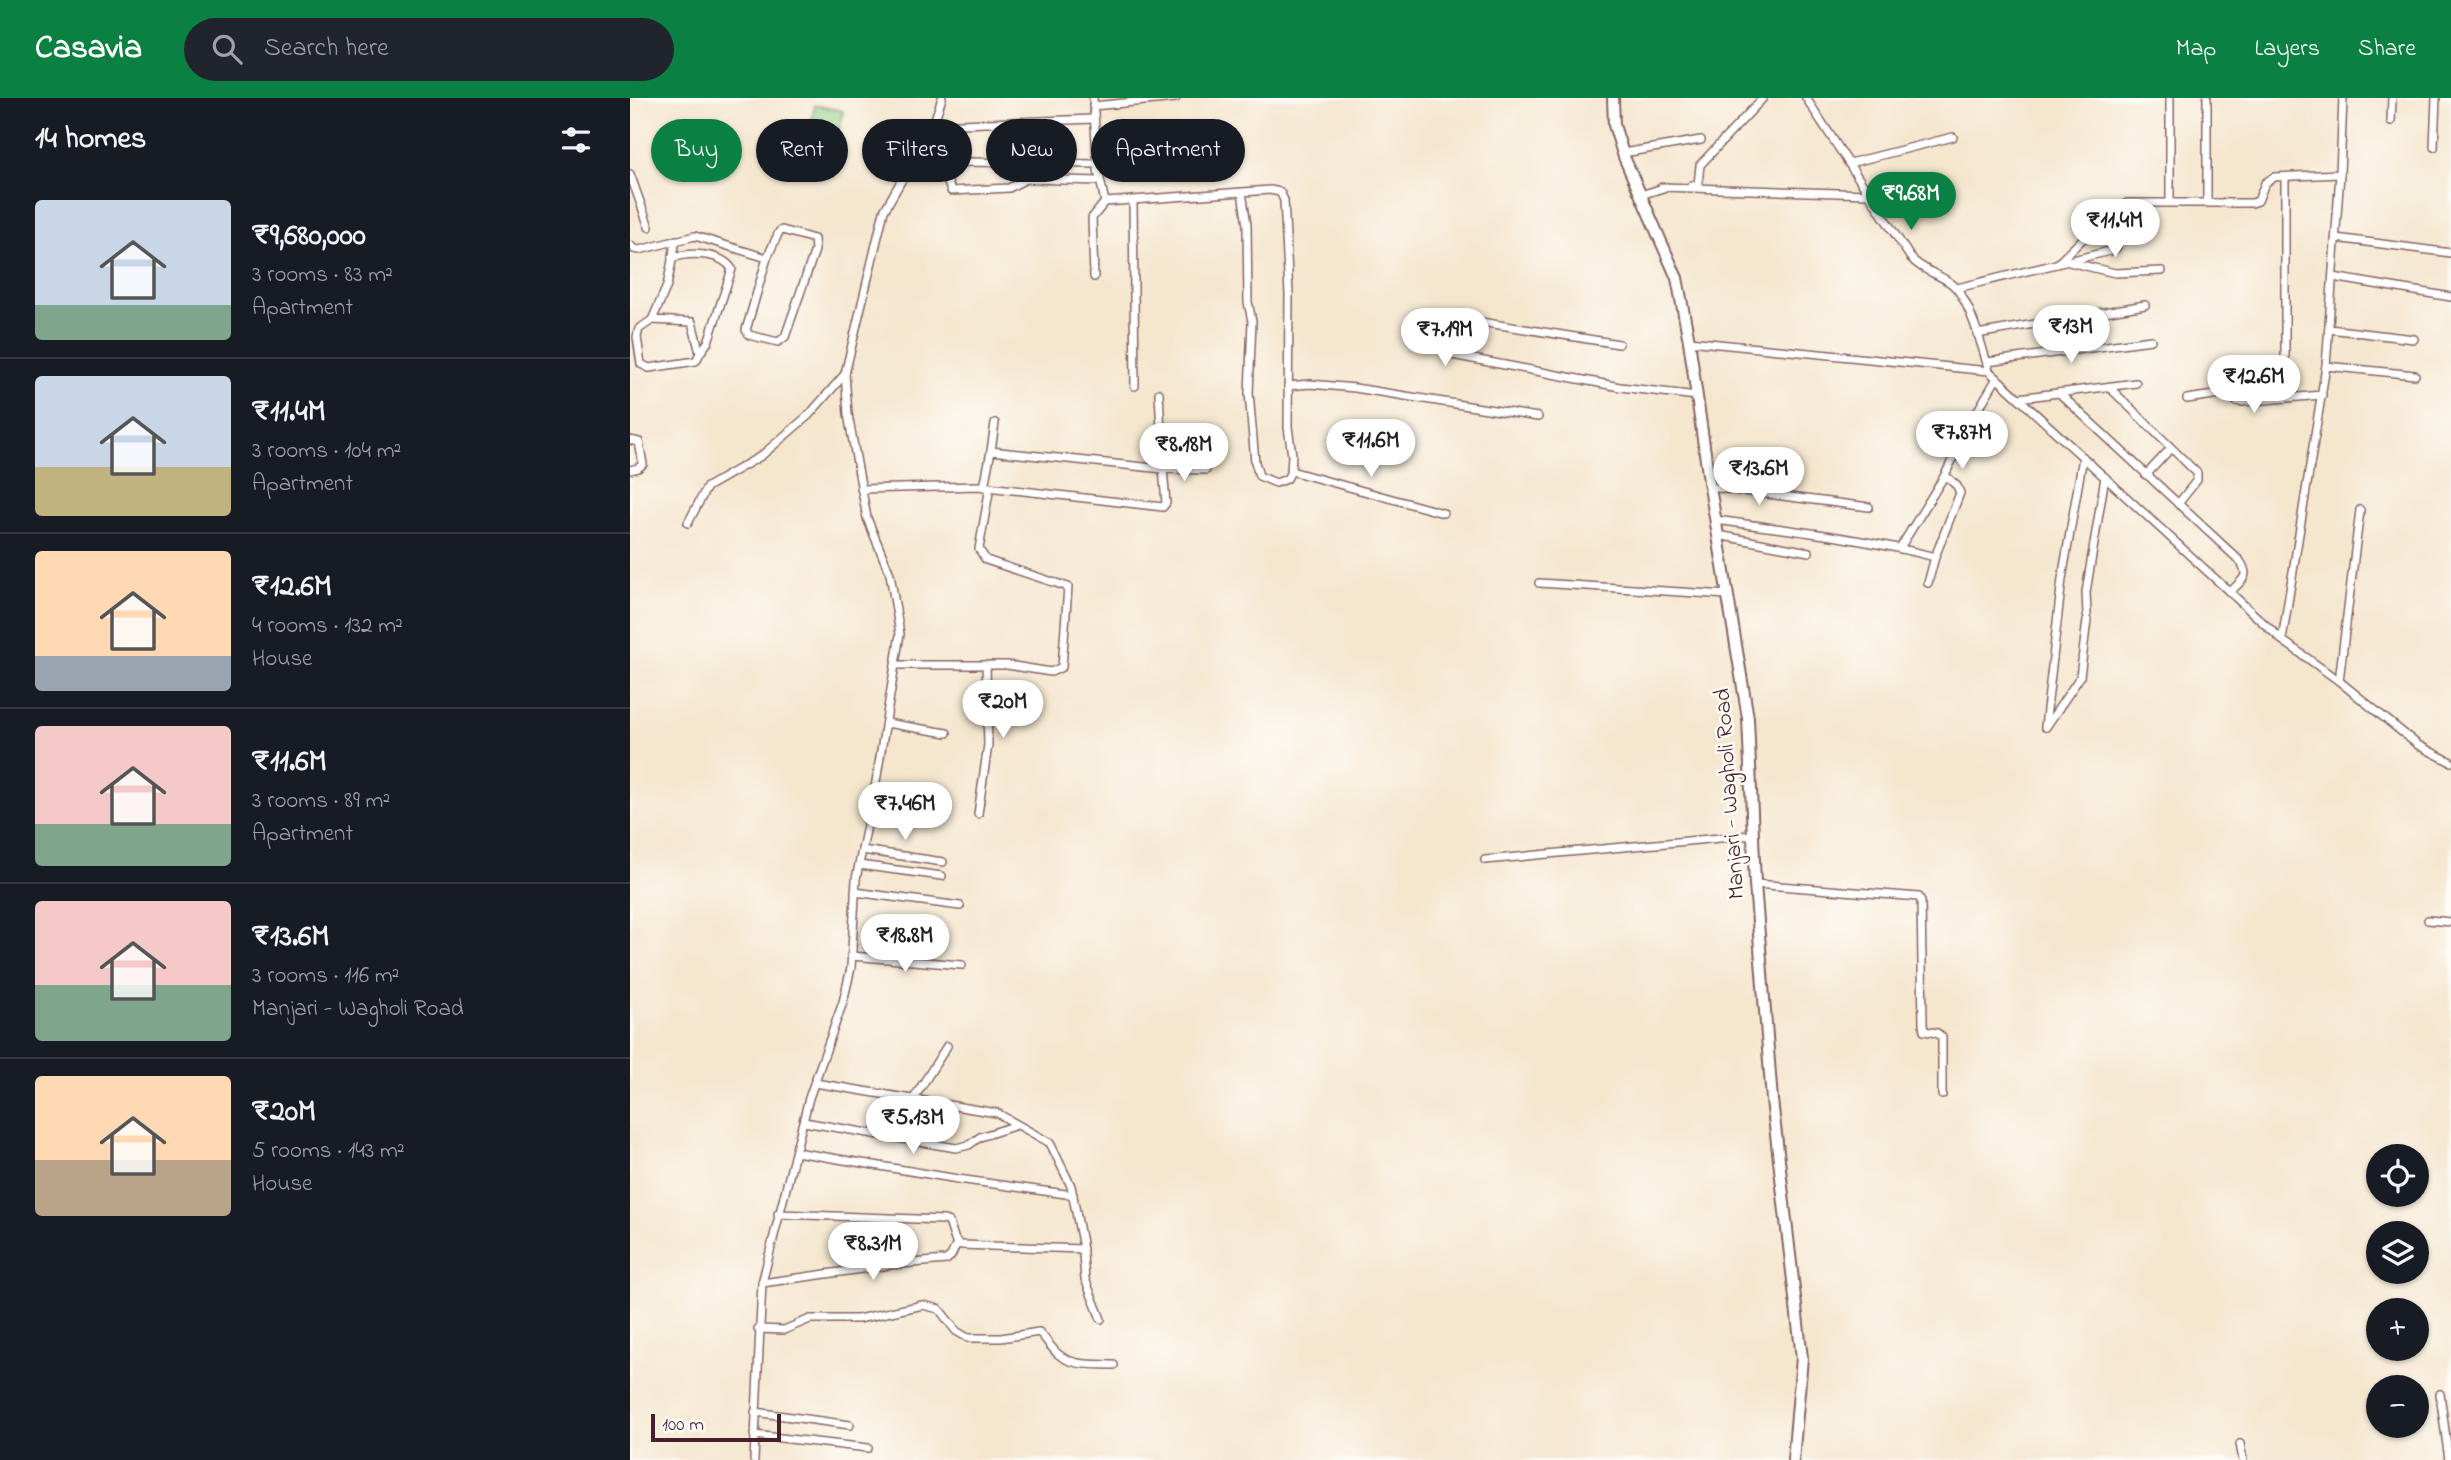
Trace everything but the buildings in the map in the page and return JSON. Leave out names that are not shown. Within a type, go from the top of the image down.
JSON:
[{"type":"main road","name":"Manjari - Wagholi Road","points":[[1613,98],[1614,125],[1623,153],[1677,278],[1748,718],[1755,884],[1772,1100],[1802,1358],[1793,1460]]},
{"type":"street","points":[[935,119],[942,98]]},
{"type":"street","points":[[1094,119],[1093,102],[1176,98]]},
{"type":"street","points":[[1641,195],[1662,187],[1698,185],[1700,165],[1763,98]]},
{"type":"street","points":[[1806,98],[1915,262],[1957,288],[1978,334],[1988,366],[1997,378],[2283,640],[2339,681],[2418,746],[2451,762]]},
{"type":"street","points":[[2170,98],[2170,202]]},
{"type":"street","points":[[2207,98],[2207,202]]},
{"type":"street","points":[[2283,640],[2326,366],[2343,98]]},
{"type":"street","points":[[2391,121],[2392,98]]},
{"type":"street","points":[[2434,147],[2436,98]]},
{"type":"street","points":[[972,124],[1091,119]]},
{"type":"street","points":[[1850,163],[1953,137]]},
{"type":"street","points":[[1623,153],[1701,140]]},
{"type":"street","points":[[972,162],[1091,164]]},
{"type":"street","points":[[630,174],[649,227]]},
{"type":"street","points":[[2057,264],[2091,231],[2115,215],[2127,203],[2255,202],[2268,180],[2340,174]]},
{"type":"street","points":[[2285,177],[2285,398]]},
{"type":"street","points":[[948,182],[951,191],[1009,188],[1026,179],[1091,181]]},
{"type":"street","points":[[754,1460],[762,1283],[778,1214],[815,1083],[843,1002],[851,968],[855,892],[900,634],[890,574],[867,518],[848,414],[845,374],[884,211],[899,182]]},
{"type":"street","points":[[1100,182],[1105,202]]},
{"type":"street","points":[[1662,187],[1868,194]]},
{"type":"street","points":[[1094,277],[1092,218],[1105,202],[1133,200],[1242,192],[1270,190],[1280,192],[1284,200],[1289,294],[1288,427],[1291,471],[1287,479],[1276,482],[1259,476],[1255,462],[1250,393],[1252,321],[1248,302],[1247,225],[1242,192]]},
{"type":"street","points":[[1133,200],[1135,386]]},
{"type":"street","points":[[1957,288],[2116,249],[2115,215]]},
{"type":"street","points":[[782,230],[814,239],[814,250],[785,337],[782,341],[775,342],[749,335],[746,330],[767,258],[782,230]]},
{"type":"street","points":[[630,245],[639,250],[695,236],[767,258]]},
{"type":"street","points":[[2336,238],[2451,253]]},
{"type":"street","points":[[673,258],[694,253],[726,261],[732,269],[708,342],[696,361],[649,368],[641,364],[637,337],[639,329],[652,320],[667,286],[676,240]]},
{"type":"street","points":[[2067,262],[2115,273],[2162,271]]},
{"type":"street","points":[[2333,277],[2451,297]]},
{"type":"street","points":[[1978,334],[2145,305]]},
{"type":"street","points":[[1619,344],[1456,318],[1446,324],[1440,343],[1441,349],[1447,354],[1619,387],[1697,396]]},
{"type":"street","points":[[652,320],[692,322],[700,353]]},
{"type":"street","points":[[2329,329],[2414,339]]},
{"type":"street","points":[[1689,341],[1988,366],[2151,340]]},
{"type":"street","points":[[2326,366],[2415,375]]},
{"type":"street","points":[[688,523],[708,487],[761,456],[809,415],[845,374]]},
{"type":"street","points":[[1900,548],[1945,475],[1969,425],[1997,378]]},
{"type":"street","points":[[2020,398],[2136,383]]},
{"type":"street","points":[[1289,386],[1310,384],[1355,388],[1538,417]]},
{"type":"street","points":[[2109,387],[2195,470],[2198,477],[2178,504]]},
{"type":"street","points":[[861,489],[987,487],[1163,507],[1167,503],[1159,393]]},
{"type":"street","points":[[2059,393],[2243,566],[2246,575],[2230,592]]},
{"type":"street","points":[[2187,399],[2223,393],[2236,401],[2322,395]]},
{"type":"street","points":[[896,666],[986,665],[1027,667],[1051,672],[1059,670],[1063,661],[1069,593],[1066,584],[986,560],[981,555],[979,542],[995,423]]},
{"type":"street","points":[[630,440],[637,439],[639,442],[643,464],[630,470]]},
{"type":"street","points":[[2146,475],[2171,448]]},
{"type":"street","points":[[991,451],[1163,469],[1206,470]]},
{"type":"street","points":[[2083,457],[2062,579],[2045,727],[2080,677],[2087,617],[2086,592],[2105,477]]},
{"type":"street","points":[[1291,471],[1443,513]]},
{"type":"street","points":[[1928,583],[1935,557],[1960,493],[1957,486],[1945,475]]},
{"type":"street","points":[[1710,487],[1869,507]]},
{"type":"street","points":[[2339,681],[2360,510]]},
{"type":"street","points":[[1715,520],[1796,530],[1900,548],[1935,557]]},
{"type":"street","points":[[1718,535],[1809,552]]},
{"type":"street","points":[[1539,583],[1728,595]]},
{"type":"street","points":[[978,814],[989,745],[986,665]]},
{"type":"street","points":[[886,723],[947,733]]},
{"type":"street","points":[[1485,860],[1752,835]]},
{"type":"street","points":[[862,850],[943,862]]},
{"type":"street","points":[[859,865],[942,876]]},
{"type":"street","points":[[1755,884],[1919,897],[1923,1024],[1924,1031],[1937,1033],[1942,1037],[1942,1095]]},
{"type":"street","points":[[855,892],[960,906]]},
{"type":"street","points":[[2428,920],[2451,922]]},
{"type":"street","points":[[851,956],[962,965]]},
{"type":"street","points":[[914,1098],[947,1046]]},
{"type":"street","points":[[815,1083],[997,1113],[1050,1143],[1069,1179],[1083,1249],[1085,1279],[1101,1319]]},
{"type":"street","points":[[804,1122],[956,1148],[1017,1125]]},
{"type":"street","points":[[796,1152],[1073,1195]]},
{"type":"street","points":[[762,1283],[946,1260],[957,1243],[949,1223],[944,1220],[778,1214]]},
{"type":"street","points":[[957,1243],[965,1246],[1083,1249]]},
{"type":"street","points":[[758,1329],[784,1330],[810,1319],[858,1319],[923,1304],[939,1309],[956,1331],[968,1338],[1001,1338],[1039,1332],[1052,1349],[1067,1361],[1077,1364],[1114,1365]]},
{"type":"street","points":[[2440,1394],[2449,1460]]},
{"type":"street","points":[[755,1412],[850,1425]]},
{"type":"street","points":[[754,1435],[869,1448]]},
{"type":"street","points":[[2240,1444],[2243,1460]]},
{"type":"green space","points":[[815,105],[843,111],[841,119],[812,119]]}]
